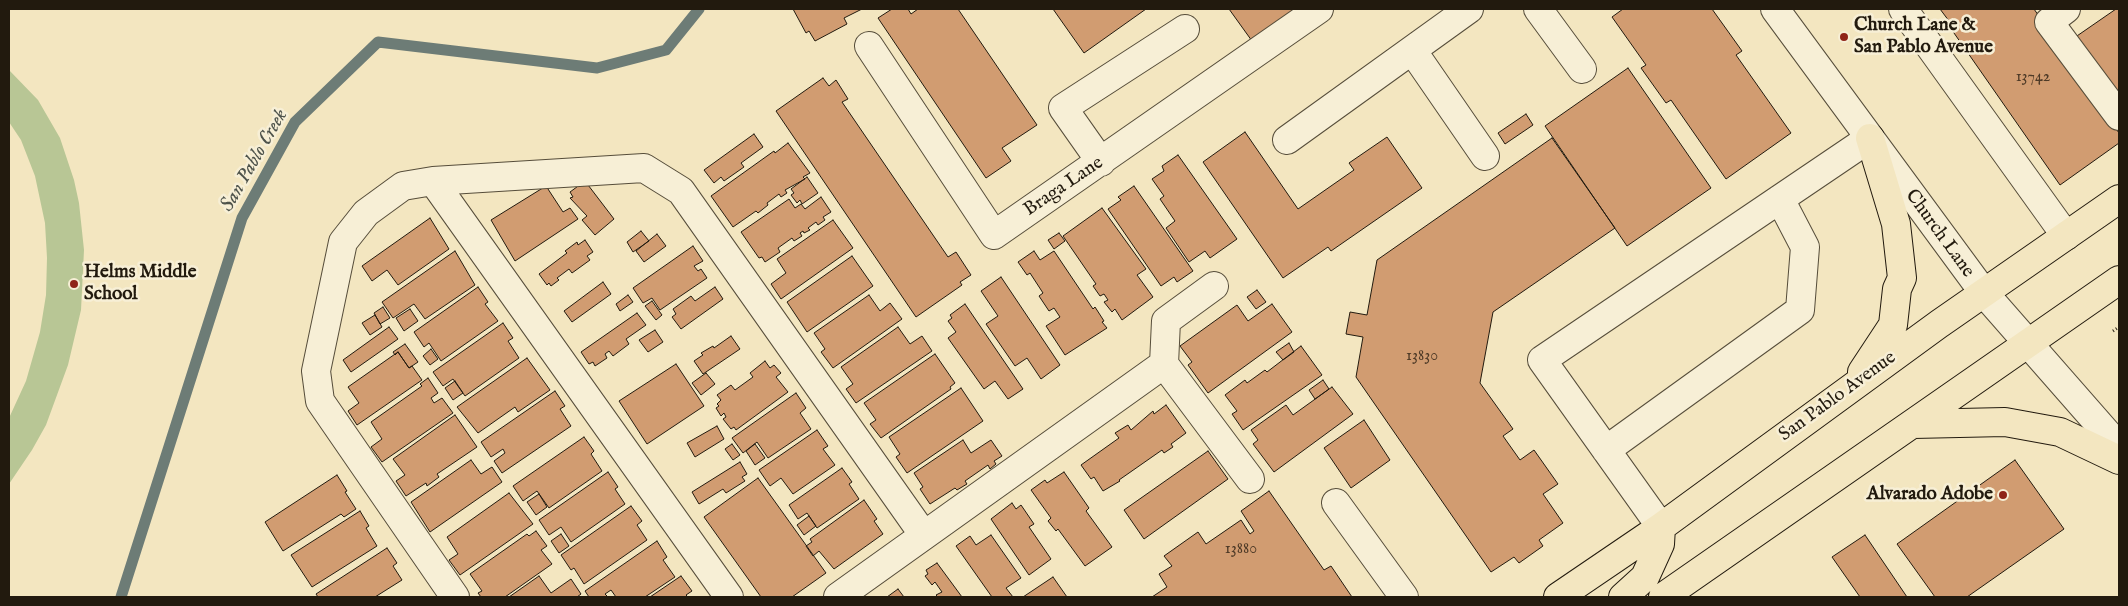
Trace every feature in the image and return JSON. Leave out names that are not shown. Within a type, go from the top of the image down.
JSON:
[{"type":"main road","points":[[1851,387],[1893,325],[1897,289],[1902,278],[1896,224],[1870,138]]},
{"type":"main road","name":"San Pablo Avenue","points":[[1558,597],[1661,527],[1851,387],[2119,199]]},
{"type":"main road","points":[[1664,597],[1913,424],[1981,374],[2028,344],[2119,280]]},
{"type":"main road","points":[[1913,424],[2005,422],[2060,432],[2119,460]]},
{"type":"main road","points":[[1623,597],[1645,578],[1660,544],[1661,527]]},
{"type":"street","name":"Braga Lane","points":[[869,46],[994,235],[1319,9]]},
{"type":"street","points":[[1287,140],[1469,9]]},
{"type":"street","points":[[1538,9],[1582,69]]},
{"type":"street","points":[[1903,9],[2066,236]]},
{"type":"street","points":[[2066,9],[2049,22],[2119,116]]},
{"type":"street","name":"Church Lane","points":[[1781,11],[1870,138],[1984,294],[2119,447]]},
{"type":"street","points":[[1101,162],[1063,108],[1185,28]]},
{"type":"street","points":[[1412,50],[1485,156]]},
{"type":"street","points":[[1661,527],[1542,360],[1870,138]]},
{"type":"street","points":[[455,597],[320,400],[316,370],[343,242],[366,213],[403,186],[433,181],[644,168],[681,191],[923,534]]},
{"type":"street","points":[[433,181],[729,597]]},
{"type":"street","points":[[1606,450],[1800,310],[1805,247],[1780,199]]},
{"type":"street","points":[[1214,286],[1166,321],[1164,364],[1250,479]]},
{"type":"street","points":[[838,597],[923,534],[1164,364]]},
{"type":"street","points":[[1336,503],[1404,597]]},
{"type":"path","points":[[2113,331],[2119,327]]},
{"type":"green space","points":[[9,70],[38,100],[60,138],[74,180],[79,203],[84,250],[81,310],[68,365],[46,425],[9,484],[9,418],[26,381],[40,332],[46,295],[47,258],[45,223],[35,176],[21,140],[9,122]]},
{"type":"building","points":[[793,9],[862,9],[844,18],[847,24],[815,41],[809,31],[806,33]]},
{"type":"building","points":[[892,9],[908,9],[911,14],[918,9],[958,9],[1037,125],[1002,148],[1011,161],[986,178],[878,18]]},
{"type":"building","points":[[1053,9],[1146,9],[1084,53]]},
{"type":"building","points":[[1229,9],[1298,9],[1252,41]]},
{"type":"building","points":[[1623,9],[1712,9],[1742,51],[1736,55],[1791,133],[1726,179],[1671,100],[1666,103],[1641,68],[1646,65],[1612,17]]},
{"type":"building","points":[[1940,9],[2034,9],[2119,133],[2119,143],[2060,185],[1947,23],[1949,21]]},
{"type":"building","points":[[2116,9],[2119,9],[2119,104],[2074,38]]},
{"type":"building","points":[[1628,68],[1711,188],[1627,246],[1545,126]]},
{"type":"building","points":[[823,78],[829,86],[836,80],[848,99],[842,102],[948,257],[956,252],[971,275],[960,282],[962,285],[916,317],[776,111]]},
{"type":"building","points":[[1526,114],[1533,125],[1505,144],[1498,133]]},
{"type":"building","points":[[1245,132],[1298,209],[1354,170],[1349,163],[1387,137],[1422,188],[1331,251],[1328,247],[1283,278],[1203,162]]},
{"type":"building","points":[[754,134],[763,147],[741,163],[744,167],[724,181],[721,177],[714,183],[704,170]]},
{"type":"building","points":[[1552,138],[1615,228],[1493,312],[1480,383],[1513,429],[1503,436],[1520,460],[1534,450],[1558,484],[1543,494],[1563,523],[1539,540],[1543,546],[1519,563],[1514,557],[1491,572],[1356,377],[1363,337],[1346,334],[1350,312],[1367,315],[1377,260]]},
{"type":"building","points":[[788,143],[810,173],[803,177],[805,179],[785,190],[787,193],[781,197],[779,194],[758,213],[756,211],[733,227],[711,196]]},
{"type":"building","points":[[1178,155],[1237,239],[1210,258],[1205,251],[1189,262],[1166,228],[1175,221],[1160,199],[1164,196],[1152,179],[1164,171],[1162,166]]},
{"type":"building","points":[[807,177],[818,193],[802,204],[800,200],[797,203],[791,195],[794,193],[791,189]]},
{"type":"building","points":[[585,181],[614,219],[595,235],[582,220],[587,216],[570,198],[573,197],[570,192]]},
{"type":"building","points":[[546,186],[563,212],[570,208],[578,219],[515,261],[491,220]]},
{"type":"building","points":[[1134,186],[1193,271],[1177,282],[1174,277],[1161,286],[1108,209],[1121,200],[1118,197]]},
{"type":"building","points":[[821,197],[831,212],[823,217],[825,220],[818,225],[816,222],[808,228],[810,230],[800,233],[802,236],[794,241],[792,238],[778,248],[780,252],[765,262],[762,257],[759,258],[741,232],[789,199],[795,208],[801,204],[805,209]]},
{"type":"building","points":[[1102,208],[1146,269],[1137,275],[1153,297],[1122,320],[1115,309],[1112,312],[1104,302],[1108,300],[1104,294],[1100,296],[1093,286],[1096,284],[1063,236]]},
{"type":"building","points":[[430,218],[449,249],[398,285],[387,270],[372,281],[362,266]]},
{"type":"building","points":[[833,220],[853,248],[781,299],[771,284],[786,273],[777,259]]},
{"type":"building","points":[[641,231],[649,241],[633,252],[627,242]]},
{"type":"building","points":[[1059,233],[1065,241],[1054,249],[1048,240]]},
{"type":"building","points":[[657,234],[666,246],[644,262],[636,251]]},
{"type":"building","points":[[585,240],[593,252],[587,256],[590,260],[572,273],[569,269],[557,278],[559,280],[551,286],[549,283],[547,285],[539,274],[567,253],[565,251],[577,242],[578,245]]},
{"type":"building","points":[[693,246],[703,261],[694,266],[698,271],[701,269],[707,278],[660,310],[652,298],[643,303],[633,288]]},
{"type":"building","points":[[455,251],[475,285],[425,319],[414,304],[393,318],[382,302]]},
{"type":"building","points":[[1034,251],[1040,260],[1054,251],[1093,309],[1095,307],[1107,328],[1065,355],[1046,326],[1060,317],[1054,308],[1049,311],[1039,296],[1043,293],[1030,273],[1027,275],[1018,262]]},
{"type":"building","points":[[852,256],[873,286],[807,332],[787,302]]},
{"type":"building","points":[[1001,277],[1060,365],[1041,379],[1027,358],[1015,366],[986,324],[998,316],[981,291]]},
{"type":"building","points":[[603,282],[611,294],[572,322],[564,311]]},
{"type":"building","points":[[478,287],[488,302],[485,304],[498,321],[441,361],[429,343],[424,347],[414,332]]},
{"type":"building","points":[[715,287],[723,299],[681,329],[672,317],[676,314],[673,309],[691,296],[695,301]]},
{"type":"building","points":[[1257,290],[1266,302],[1256,309],[1247,297]]},
{"type":"building","points":[[628,295],[633,302],[620,311],[616,304]]},
{"type":"building","points":[[869,295],[880,311],[890,303],[902,319],[833,368],[821,352],[825,349],[814,333]]},
{"type":"building","points":[[652,301],[662,315],[656,320],[645,306]]},
{"type":"building","points":[[965,304],[1023,389],[1008,399],[995,381],[984,389],[948,338],[956,332],[948,321],[952,318],[950,315]]},
{"type":"building","points":[[1272,304],[1292,332],[1208,393],[1188,365],[1192,362],[1180,346],[1237,305],[1248,321]]},
{"type":"building","points":[[383,307],[390,318],[380,324],[374,313]]},
{"type":"building","points":[[410,309],[418,321],[404,331],[396,318]]},
{"type":"building","points":[[637,313],[646,325],[626,339],[629,344],[613,356],[609,351],[605,354],[607,358],[595,366],[593,362],[589,364],[581,352]]},
{"type":"building","points":[[375,315],[382,327],[370,335],[362,323]]},
{"type":"building","points":[[503,323],[513,338],[508,341],[519,358],[465,396],[453,379],[443,386],[433,372]]},
{"type":"building","points":[[389,327],[398,339],[351,372],[343,360]]},
{"type":"building","points":[[898,327],[910,344],[922,336],[932,351],[856,403],[846,389],[853,384],[841,367]]},
{"type":"building","points":[[655,330],[663,342],[648,352],[639,340]]},
{"type":"building","points":[[731,336],[740,349],[703,374],[694,361],[703,355],[701,353],[713,346],[714,348]]},
{"type":"building","points":[[1289,343],[1294,352],[1283,360],[1276,352]]},
{"type":"building","points":[[405,344],[418,362],[409,368],[398,352],[395,355],[393,352]]},
{"type":"building","points":[[1301,346],[1322,375],[1243,430],[1232,414],[1237,411],[1225,395],[1245,380],[1247,383],[1265,370],[1267,372]]},
{"type":"building","points":[[431,349],[438,359],[430,365],[423,356]]},
{"type":"building","points":[[398,352],[409,368],[412,366],[422,380],[357,425],[348,411],[359,403],[348,387]]},
{"type":"building","points":[[935,354],[955,383],[950,387],[951,389],[881,438],[870,424],[876,420],[864,403]]},
{"type":"building","points":[[527,358],[550,390],[518,412],[515,407],[478,433],[457,407]]},
{"type":"building","points":[[765,361],[770,368],[774,365],[781,373],[776,377],[788,392],[736,430],[734,427],[731,429],[723,419],[726,417],[724,413],[721,416],[716,408],[721,400],[717,395],[731,385],[735,390],[753,377],[750,373]]},
{"type":"building","points":[[676,364],[704,406],[647,444],[619,401]]},
{"type":"building","points":[[706,373],[715,384],[701,395],[692,383]]},
{"type":"building","points":[[428,378],[438,393],[431,398],[434,403],[442,398],[453,413],[382,462],[371,447],[382,439],[371,422],[422,386],[420,384]]},
{"type":"building","points":[[1323,380],[1329,389],[1315,399],[1309,390]]},
{"type":"building","points":[[455,381],[463,393],[453,400],[445,388]]},
{"type":"building","points":[[1332,387],[1353,414],[1274,472],[1253,444],[1258,440],[1251,430],[1286,405],[1293,415]]},
{"type":"building","points":[[961,388],[983,421],[907,473],[896,457],[900,454],[889,437]]},
{"type":"building","points":[[555,391],[565,406],[560,409],[571,426],[502,473],[494,461],[505,453],[503,449],[491,457],[481,442]]},
{"type":"building","points":[[796,393],[806,408],[800,413],[811,429],[768,458],[757,442],[743,453],[732,438]]},
{"type":"building","points":[[1166,405],[1186,433],[1171,444],[1173,447],[1164,453],[1162,450],[1103,491],[1094,477],[1091,479],[1081,465],[1119,438],[1115,433],[1128,425],[1131,430],[1153,411],[1154,414]]},
{"type":"building","points":[[455,415],[477,447],[437,474],[439,477],[427,486],[426,483],[406,496],[396,481],[405,475],[393,459]]},
{"type":"building","points":[[1364,420],[1390,460],[1351,488],[1324,448]]},
{"type":"building","points":[[717,426],[724,439],[695,457],[687,443]]},
{"type":"building","points":[[817,430],[828,446],[823,449],[835,465],[793,494],[781,478],[770,486],[759,470]]},
{"type":"building","points":[[584,437],[594,451],[591,454],[602,471],[549,508],[537,491],[523,501],[513,486]]},
{"type":"building","points":[[963,440],[971,453],[991,440],[1002,456],[994,461],[996,464],[990,469],[988,465],[965,481],[967,484],[957,490],[955,488],[930,504],[920,489],[923,487],[914,473]]},
{"type":"building","points":[[732,444],[740,455],[733,460],[725,449]]},
{"type":"building","points":[[755,444],[765,458],[755,465],[746,451]]},
{"type":"building","points":[[1208,451],[1228,479],[1144,539],[1124,510]]},
{"type":"building","points":[[471,460],[481,474],[492,467],[502,482],[430,532],[411,502]]},
{"type":"building","name":"Alvarado Adobe","points":[[2015,460],[2064,529],[1967,597],[1935,597],[1897,544]]},
{"type":"building","points":[[740,462],[747,474],[742,477],[745,481],[726,493],[723,489],[699,504],[692,492]]},
{"type":"building","points":[[842,468],[852,482],[849,484],[859,499],[817,528],[807,513],[798,519],[789,505]]},
{"type":"building","points":[[608,472],[618,487],[615,489],[625,504],[571,542],[561,527],[549,535],[539,520]]},
{"type":"building","points":[[1064,472],[1089,508],[1086,511],[1112,547],[1085,566],[1058,529],[1056,531],[1048,521],[1051,518],[1031,490],[1045,480],[1047,483]]},
{"type":"building","points":[[337,475],[356,509],[344,517],[341,514],[283,551],[265,522]]},
{"type":"building","points":[[758,478],[826,573],[792,597],[761,597],[704,517]]},
{"type":"building","points":[[1269,491],[1324,570],[1331,566],[1352,597],[1152,597],[1167,587],[1159,574],[1172,566],[1164,556],[1198,532],[1206,544],[1241,520],[1250,534],[1254,531],[1241,511]]},
{"type":"building","points":[[509,493],[533,524],[460,575],[449,560],[458,554],[447,537]]},
{"type":"building","points":[[539,494],[547,507],[536,515],[527,502]]},
{"type":"building","points":[[864,500],[877,519],[874,521],[883,534],[834,569],[819,551],[813,556],[806,546],[812,542],[810,539]]},
{"type":"building","points":[[1012,503],[1016,509],[1021,505],[1034,524],[1029,527],[1051,559],[1029,575],[991,519]]},
{"type":"building","points":[[631,506],[642,521],[637,525],[647,540],[584,584],[574,568],[571,570],[561,555]]},
{"type":"building","points":[[360,511],[369,526],[366,528],[377,546],[312,587],[291,555]]},
{"type":"building","points":[[809,516],[816,526],[804,535],[797,525]]},
{"type":"building","points":[[536,531],[547,546],[541,550],[552,564],[505,597],[481,597],[478,593],[482,591],[470,574],[527,534],[529,536]]},
{"type":"building","points":[[561,534],[569,546],[559,553],[551,541]]},
{"type":"building","points":[[991,535],[1021,578],[1006,588],[1013,597],[992,597],[956,546],[970,536],[976,545]]},
{"type":"building","points":[[1865,535],[1907,597],[1860,597],[1832,557]]},
{"type":"building","points":[[657,541],[667,557],[663,560],[675,577],[645,597],[616,597],[611,590],[605,594],[608,597],[589,597],[585,591]]},
{"type":"building","points":[[387,548],[397,563],[393,566],[402,580],[375,597],[318,597],[316,594]]},
{"type":"building","points":[[937,563],[962,597],[938,597],[936,595],[942,592],[935,582],[932,585],[925,576],[928,574],[926,570]]},
{"type":"building","points":[[539,576],[551,593],[571,579],[581,594],[577,597],[509,597]]},
{"type":"building","points":[[681,576],[692,591],[686,595],[688,597],[650,597]]},
{"type":"building","points":[[1053,577],[1067,597],[1023,597]]},
{"type":"building","points":[[898,589],[904,597],[887,597]]},
{"type":"waterway","name":"San Pablo Creek","points":[[121,597],[242,218],[295,122],[378,42],[597,68],[666,50],[699,9]]},
{"type":"place","name":"Church Lane & San Pablo Avenue","points":[[1844,37]]},
{"type":"place","name":"Helms Middle School","points":[[74,284]]},
{"type":"place","name":"Alvarado Adobe","points":[[2003,495]]}]
